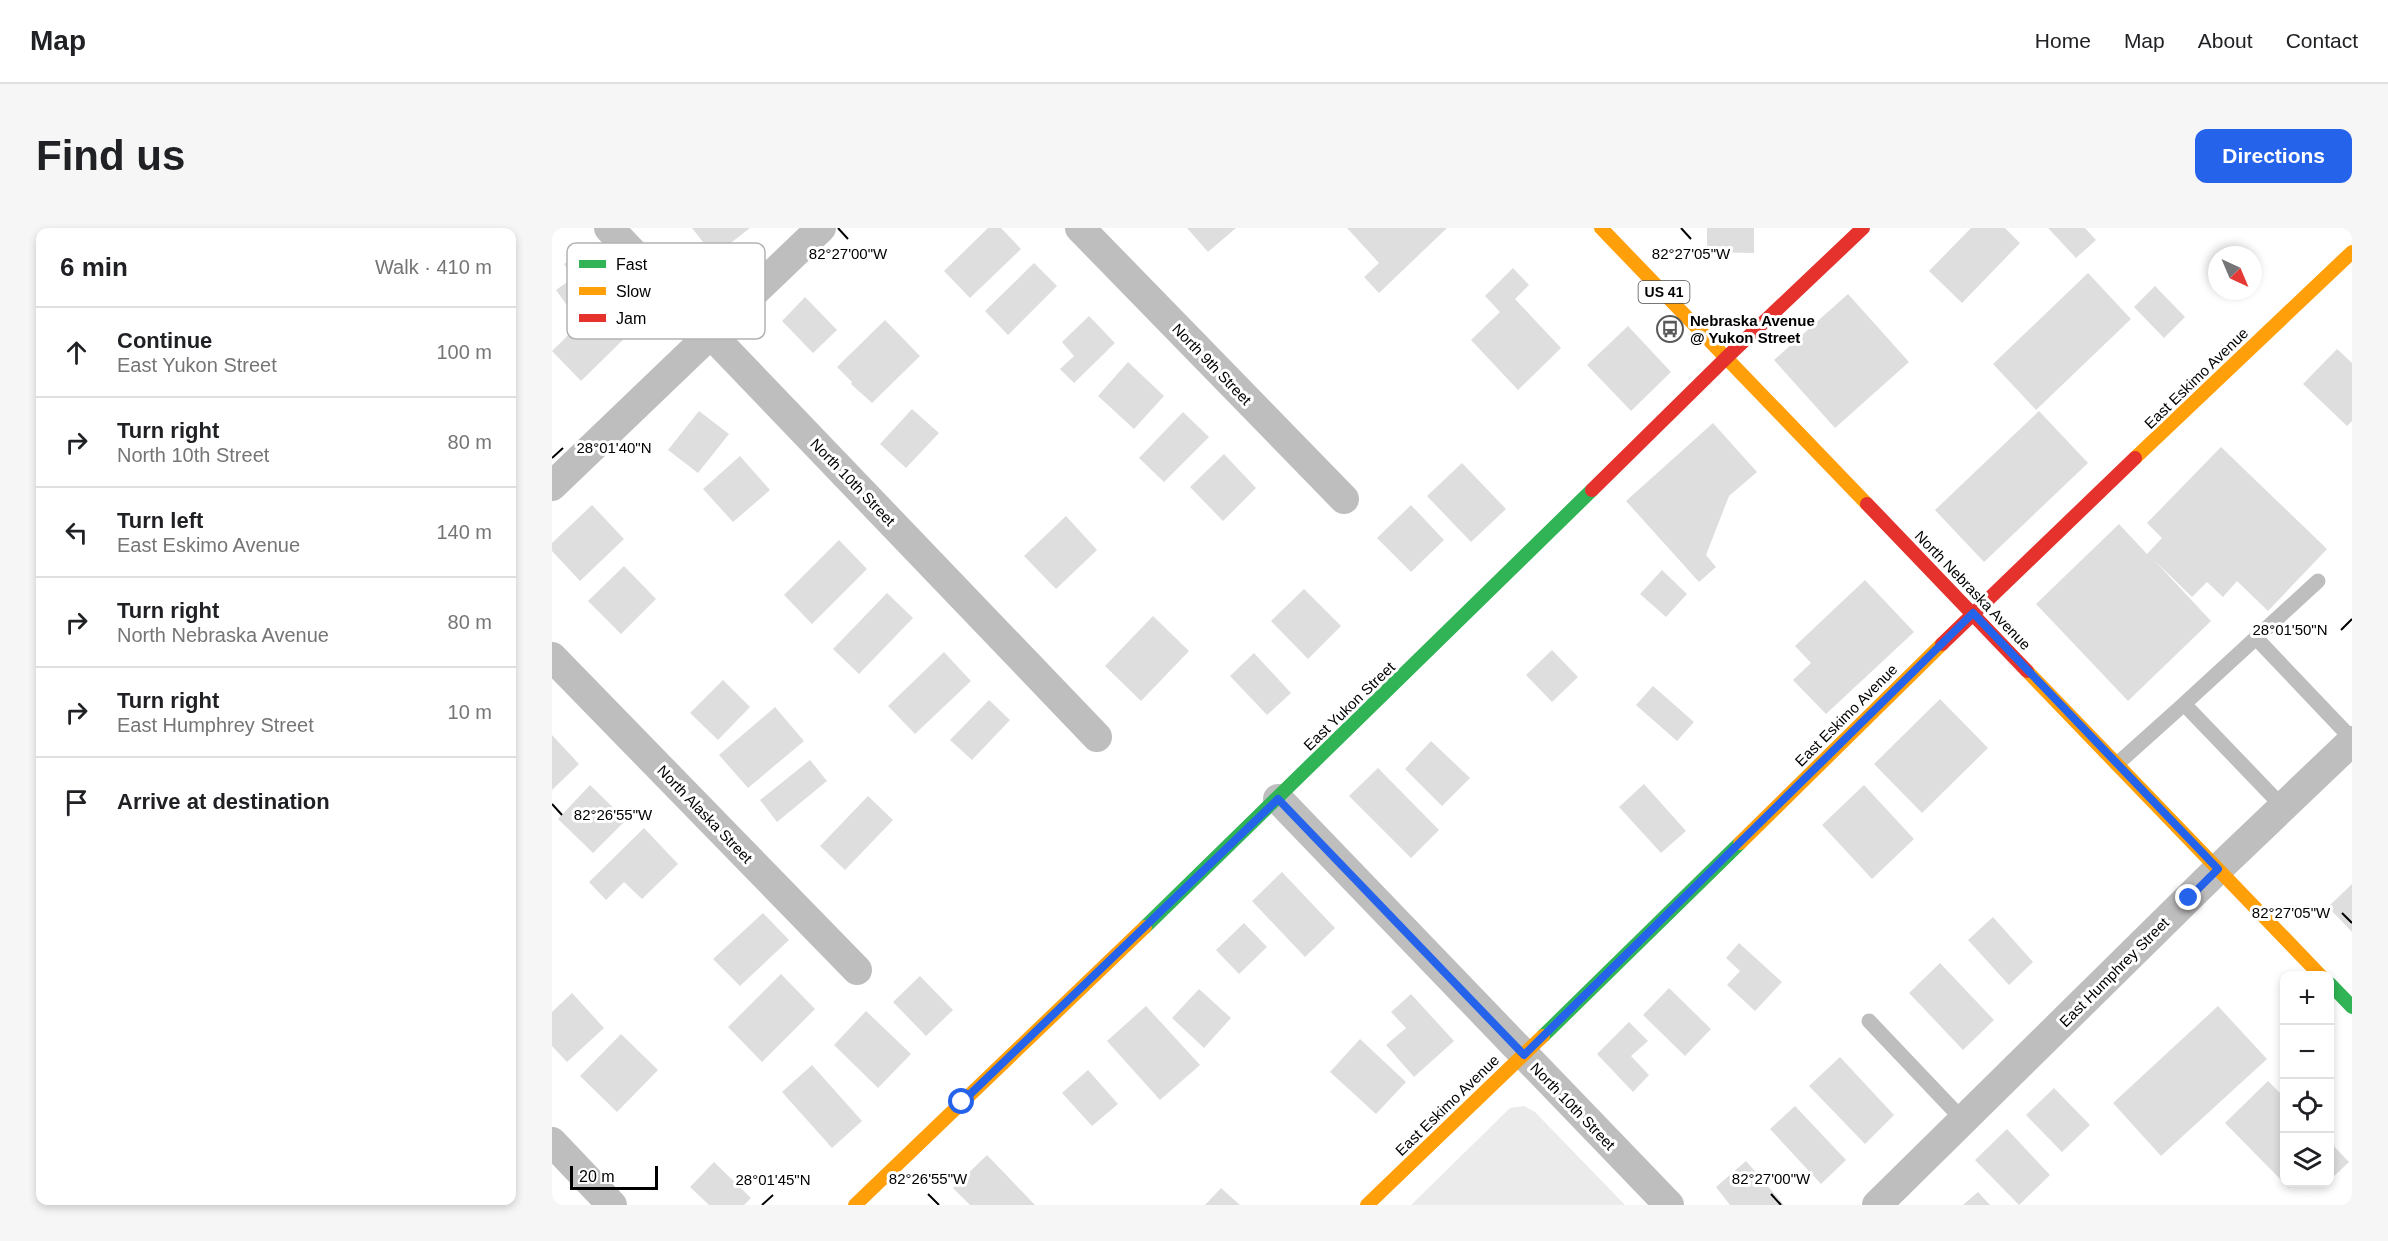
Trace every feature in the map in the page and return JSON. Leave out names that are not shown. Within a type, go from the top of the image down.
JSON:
[{"type":"street","name":"North 10th Street","points":[[609,228],[623,243]]},
{"type":"street","points":[[765,281],[821,228]]},
{"type":"street","name":"North 9th Street","points":[[1080,228],[1344,499]]},
{"type":"street","name":"North Nebraska Avenue","points":[[1601,228],[2317,971]]},
{"type":"street","name":"East Yukon Street","points":[[855,1205],[1278,799],[1726,357],[1863,228]]},
{"type":"street","name":"East Eskimo Avenue","points":[[1367,1205],[1524,1055],[1973,613],[2352,252]]},
{"type":"street","points":[[552,486],[705,339]]},
{"type":"street","name":"North 10th Street","points":[[715,339],[1097,737]]},
{"type":"street","name":"North Alaska Street","points":[[552,657],[857,970]]},
{"type":"street","name":"East Humphrey Street","points":[[1877,1205],[2352,740]]},
{"type":"street","name":"North 10th Street","points":[[1278,799],[1669,1205]]},
{"type":"street","points":[[2334,988],[2352,1007]]},
{"type":"street","points":[[552,1142],[612,1205]]},
{"type":"lane","points":[[2117,764],[2318,581]]},
{"type":"lane","points":[[2256,638],[2352,740]]},
{"type":"lane","points":[[2184,704],[2283,807]]},
{"type":"lane","points":[[1869,1021],[1963,1120]]},
{"type":"shaded area","points":[[1524,1106],[1535,1112],[1625,1205],[1411,1205],[1510,1108]]},
{"type":"building","points":[[692,228],[750,228],[731,243],[704,243]]},
{"type":"building","points":[[988,228],[1001,228],[1021,249],[970,298],[944,271]]},
{"type":"building","points":[[1187,228],[1236,228],[1208,252]]},
{"type":"building","points":[[1347,228],[1447,228],[1379,293],[1364,277],[1379,263]]},
{"type":"building","points":[[1707,228],[1754,228],[1754,253],[1707,252]]},
{"type":"building","points":[[1971,228],[2005,228],[2020,243],[1962,303],[1929,271]]},
{"type":"building","points":[[2048,228],[2085,228],[2096,240],[2076,258]]},
{"type":"building","points":[[1034,263],[1057,286],[1008,335],[985,311]]},
{"type":"building","points":[[1513,268],[1529,285],[1515,299],[1561,348],[1518,390],[1471,340],[1500,312],[1485,296]]},
{"type":"building","points":[[2088,273],[2131,319],[2036,410],[1993,364]]},
{"type":"building","points":[[567,282],[567,303],[566,304],[556,290]]},
{"type":"building","points":[[2155,286],[2185,317],[2164,338],[2134,307]]},
{"type":"building","points":[[1848,294],[1909,362],[1835,428],[1774,360]]},
{"type":"building","points":[[805,297],[837,330],[813,353],[782,321]]},
{"type":"building","points":[[1089,316],[1115,343],[1074,383],[1060,369],[1074,356],[1062,342]]},
{"type":"building","points":[[885,320],[920,356],[872,403],[851,384],[852,382],[837,367]]},
{"type":"building","points":[[1628,326],[1671,372],[1631,411],[1587,365]]},
{"type":"building","points":[[567,336],[567,339],[624,339],[581,381],[552,351]]},
{"type":"building","points":[[2337,349],[2352,363],[2352,421],[2347,426],[2303,384]]},
{"type":"building","points":[[1128,362],[1164,396],[1134,429],[1098,396]]},
{"type":"building","points":[[912,409],[939,433],[906,468],[880,444]]},
{"type":"building","points":[[699,411],[729,434],[698,473],[668,450]]},
{"type":"building","points":[[2039,411],[2088,463],[1984,562],[1935,510]]},
{"type":"building","points":[[1183,412],[1209,437],[1164,482],[1139,458]]},
{"type":"building","points":[[1713,423],[1757,472],[1729,496],[1706,555],[1716,567],[1699,582],[1626,501]]},
{"type":"building","points":[[2221,447],[2327,549],[2268,611],[2237,581],[2223,597],[2207,582],[2192,597],[2154,560],[2211,621],[2128,701],[2036,604],[2119,524],[2147,554],[2162,538],[2147,523]]},
{"type":"building","points":[[1224,454],[1256,488],[1223,521],[1190,487]]},
{"type":"building","points":[[740,456],[770,490],[733,522],[703,489]]},
{"type":"building","points":[[1462,463],[1506,509],[1471,542],[1427,496]]},
{"type":"building","points":[[592,505],[624,539],[580,581],[552,551],[552,543]]},
{"type":"building","points":[[1411,505],[1444,540],[1411,572],[1377,538]]},
{"type":"building","points":[[1066,516],[1097,550],[1056,589],[1024,556]]},
{"type":"building","points":[[839,540],[867,569],[812,624],[784,595]]},
{"type":"building","points":[[624,566],[656,599],[621,634],[588,601]]},
{"type":"building","points":[[1662,570],[1687,594],[1666,617],[1640,594]]},
{"type":"building","points":[[1865,580],[1914,632],[1826,714],[1793,680],[1811,663],[1795,646]]},
{"type":"building","points":[[1304,589],[1341,626],[1308,659],[1271,621]]},
{"type":"building","points":[[887,593],[913,618],[859,674],[833,649]]},
{"type":"building","points":[[1153,616],[1189,651],[1141,701],[1105,666]]},
{"type":"building","points":[[1552,650],[1578,677],[1552,702],[1526,675]]},
{"type":"building","points":[[944,652],[971,681],[915,734],[888,706]]},
{"type":"building","points":[[1254,653],[1291,693],[1267,715],[1230,676]]},
{"type":"building","points":[[723,680],[750,707],[718,740],[690,713]]},
{"type":"building","points":[[1653,686],[1694,722],[1677,741],[1636,705]]},
{"type":"building","points":[[1940,699],[1988,748],[1922,813],[1874,764]]},
{"type":"building","points":[[989,700],[1010,720],[972,760],[950,740]]},
{"type":"building","points":[[775,707],[804,741],[748,788],[719,755]]},
{"type":"building","points":[[552,735],[579,764],[552,790]]},
{"type":"building","points":[[1431,741],[1470,778],[1442,806],[1405,769]]},
{"type":"building","points":[[810,760],[827,781],[777,822],[760,800]]},
{"type":"building","points":[[1378,768],[1439,830],[1411,858],[1349,796]]},
{"type":"building","points":[[1644,784],[1686,831],[1661,853],[1619,807]]},
{"type":"building","points":[[590,785],[626,820],[593,853],[558,819]]},
{"type":"building","points":[[1864,785],[1914,839],[1872,879],[1822,825]]},
{"type":"building","points":[[868,796],[893,820],[845,870],[820,846]]},
{"type":"building","points":[[644,828],[678,864],[642,899],[624,882],[606,900],[589,882]]},
{"type":"building","points":[[1282,872],[1335,928],[1305,957],[1252,901]]},
{"type":"building","points":[[2352,884],[2352,932],[2328,907]]},
{"type":"building","points":[[763,913],[789,940],[740,986],[713,959]]},
{"type":"building","points":[[1993,917],[2033,962],[2009,985],[1968,940]]},
{"type":"building","points":[[1244,923],[1267,947],[1239,974],[1216,950]]},
{"type":"building","points":[[1739,943],[1782,982],[1755,1011],[1727,985],[1740,971],[1726,958]]},
{"type":"building","points":[[1940,963],[1994,1020],[1963,1050],[1909,993]]},
{"type":"building","points":[[781,974],[815,1009],[762,1062],[728,1027]]},
{"type":"building","points":[[920,976],[953,1010],[926,1036],[893,1002]]},
{"type":"building","points":[[1669,988],[1711,1029],[1685,1056],[1643,1015]]},
{"type":"building","points":[[1199,989],[1231,1018],[1204,1048],[1172,1018]]},
{"type":"building","points":[[572,993],[604,1028],[567,1062],[552,1046],[552,1012]]},
{"type":"building","points":[[1411,994],[1454,1041],[1414,1077],[1386,1045],[1406,1028],[1391,1012]]},
{"type":"building","points":[[1146,1006],[1200,1065],[1160,1100],[1107,1041]]},
{"type":"building","points":[[2218,1006],[2267,1059],[2161,1156],[2113,1103]]},
{"type":"building","points":[[866,1011],[911,1054],[878,1088],[834,1045]]},
{"type":"building","points":[[1629,1022],[1648,1041],[1631,1056],[1649,1075],[1633,1092],[1597,1054]]},
{"type":"building","points":[[621,1034],[658,1070],[617,1112],[580,1076]]},
{"type":"building","points":[[1360,1039],[1406,1082],[1376,1114],[1330,1072]]},
{"type":"building","points":[[1840,1057],[1894,1115],[1865,1144],[1809,1086]]},
{"type":"building","points":[[812,1065],[862,1121],[832,1148],[782,1092]]},
{"type":"building","points":[[1088,1070],[1118,1104],[1092,1126],[1062,1093]]},
{"type":"building","points":[[2268,1081],[2280,1093],[2280,1179],[2225,1123]]},
{"type":"building","points":[[2054,1088],[2090,1125],[2062,1152],[2026,1115]]},
{"type":"building","points":[[1795,1106],[1846,1160],[1821,1184],[1770,1129]]},
{"type":"building","points":[[2007,1129],[2050,1175],[2019,1205],[1975,1160]]},
{"type":"building","points":[[2334,1146],[2349,1162],[2334,1176]]},
{"type":"building","points":[[987,1155],[1035,1205],[970,1205],[953,1188]]},
{"type":"building","points":[[1746,1161],[1784,1205],[1730,1205],[1716,1187]]},
{"type":"building","points":[[714,1162],[751,1198],[744,1205],[709,1205],[690,1187]]},
{"type":"building","points":[[1221,1188],[1240,1205],[1205,1205]]},
{"type":"building","points":[[1978,1192],[1990,1205],[1963,1205]]},
{"type":"traffic: fast","points":[[1145,927],[1592,490]]},
{"type":"traffic: fast","points":[[1543,1036],[1740,843]]},
{"type":"traffic: fast","points":[[2334,988],[2352,1007]]},
{"type":"traffic: slow","points":[[1601,228],[1867,504]]},
{"type":"traffic: slow","points":[[2135,458],[2352,252]]},
{"type":"traffic: slow","points":[[1740,843],[1942,644]]},
{"type":"traffic: slow","points":[[2027,671],[2316,971]]},
{"type":"traffic: slow","points":[[855,1205],[1145,927]]},
{"type":"traffic: slow","points":[[1367,1205],[1543,1036]]},
{"type":"traffic: jam","points":[[1592,490],[1863,228]]},
{"type":"traffic: jam","points":[[1942,644],[2135,458]]},
{"type":"traffic: jam","points":[[1867,504],[2027,671]]},
{"type":"place","name":"Nebraska Avenue @ Yukon Street","points":[[1670,329]]},
{"type":"route","points":[[962,1102],[1278,799],[1524,1055],[1973,613],[2218,869],[2189,898]]}]
